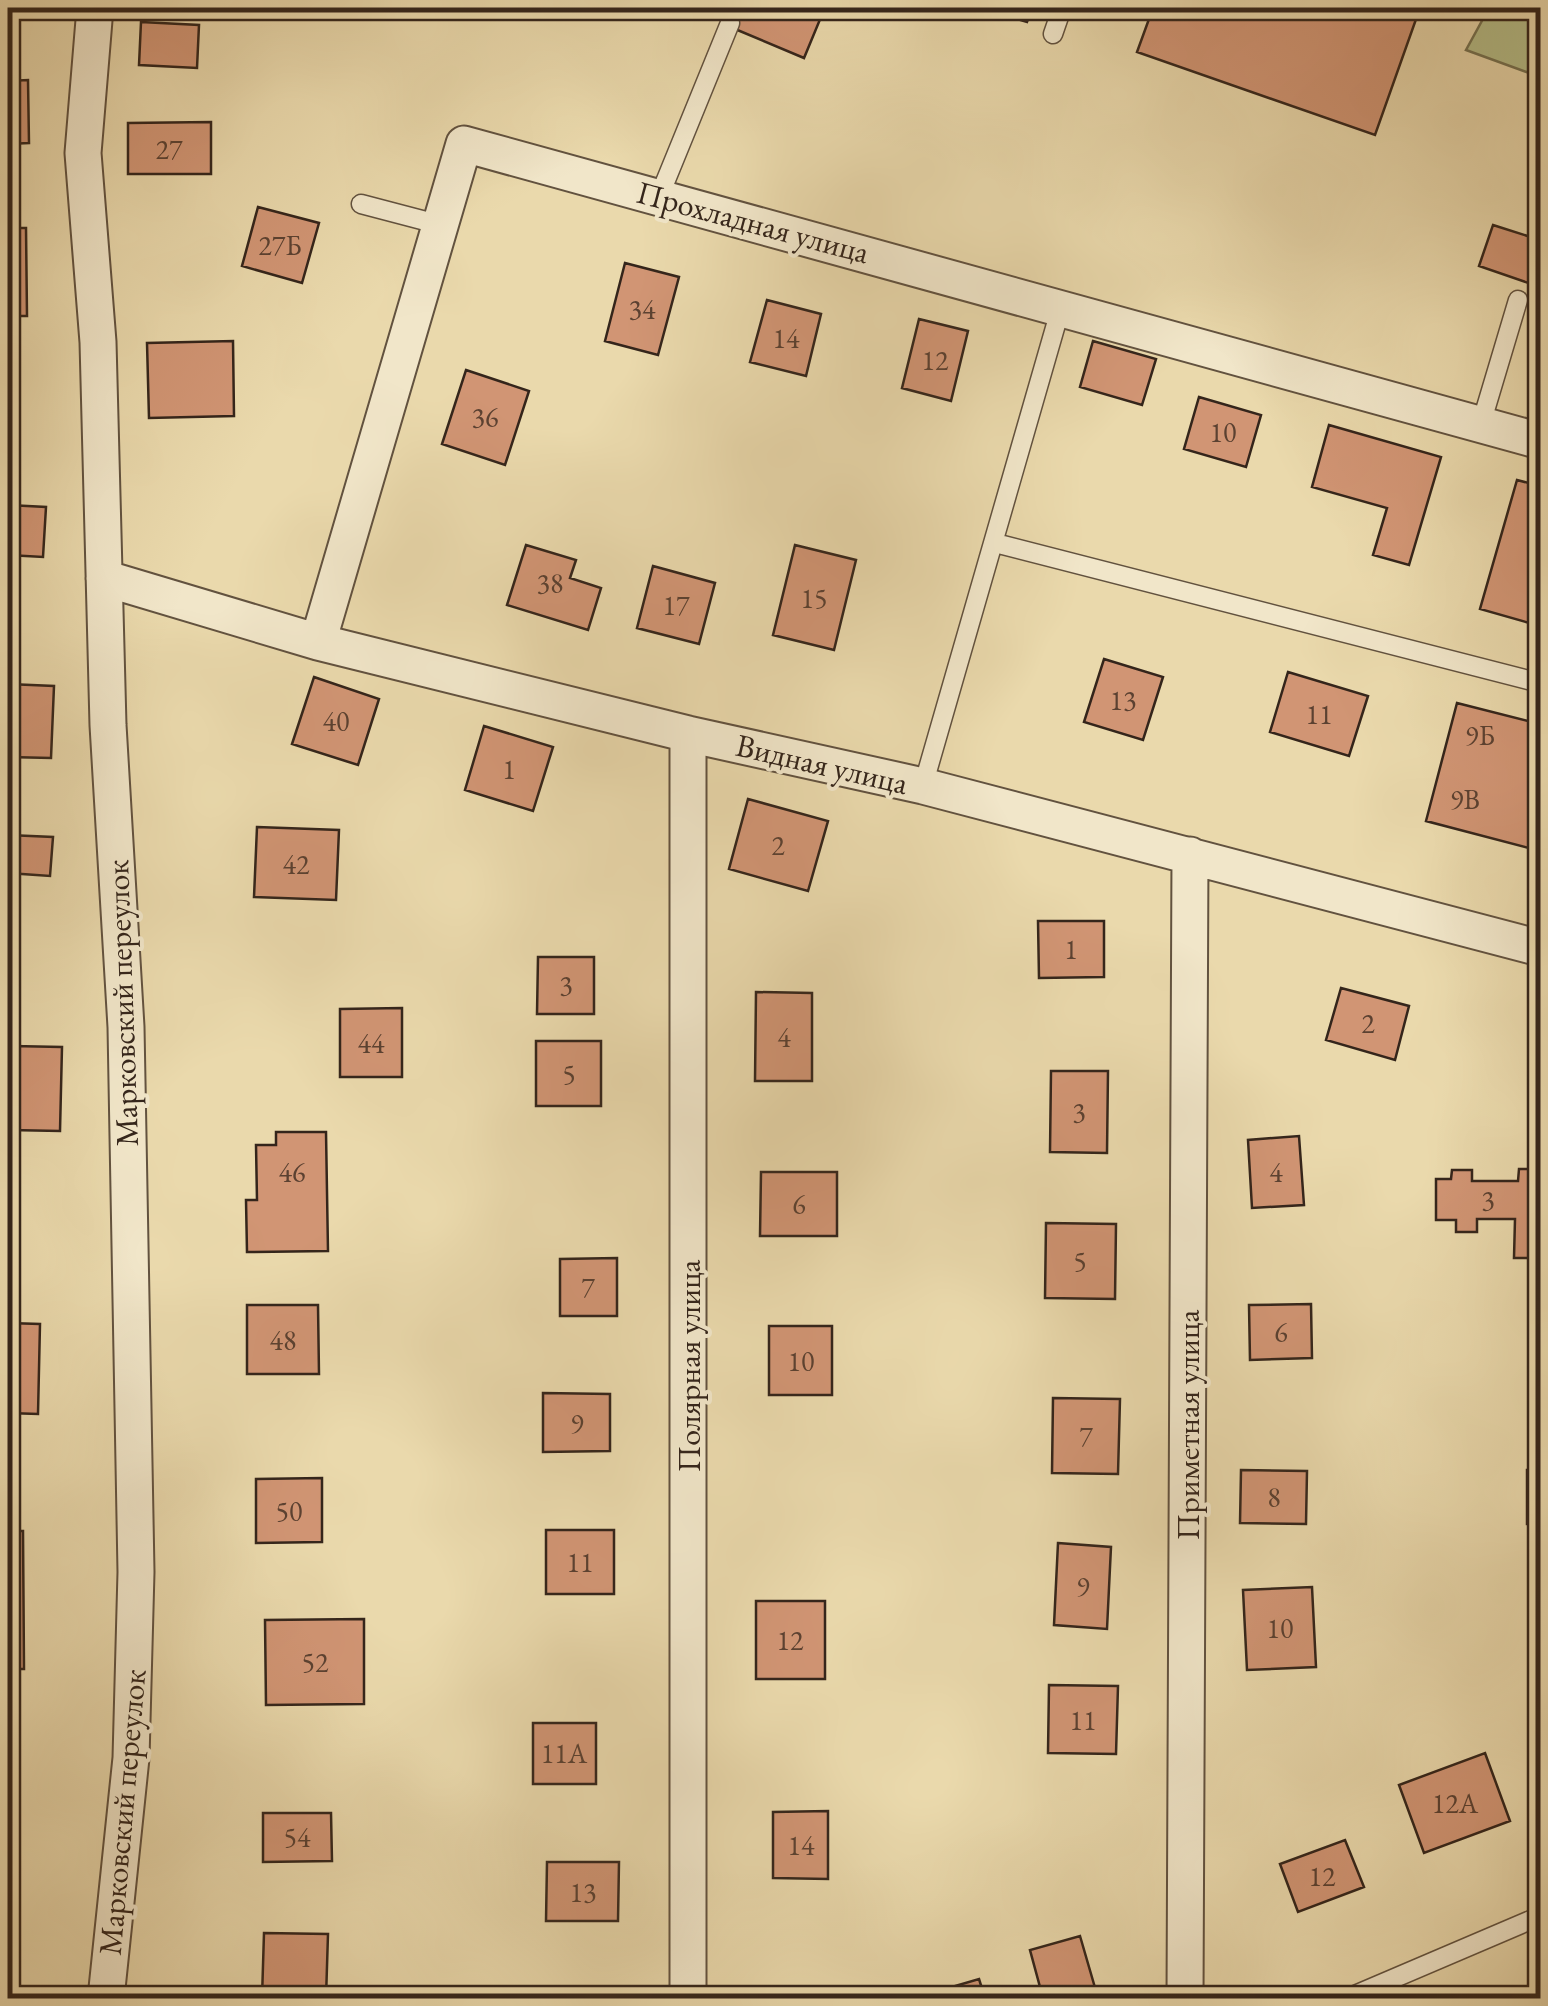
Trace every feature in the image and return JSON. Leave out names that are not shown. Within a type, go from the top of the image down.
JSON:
[{"type":"street","name":"Марковский переулок","points":[[95,8],[83,153],[98,342],[108,725],[126,1028],[136,1572],[131,1758],[106,1998]]},
{"type":"street","name":"Прохладная улица","points":[[318,642],[464,144],[1540,441]]},
{"type":"street","name":"Видная улица","points":[[104,578],[318,642],[688,734],[923,786],[1540,948]]},
{"type":"street","name":"Полярная улица","points":[[688,734],[688,1998]]},
{"type":"street","name":"Приметная улица","points":[[1186,1996],[1190,856]]},
{"type":"lane","points":[[1053,34],[1062,8]]},
{"type":"lane","points":[[659,197],[730,23]]},
{"type":"lane","points":[[361,204],[441,225]]},
{"type":"lane","points":[[1482,424],[1518,300]]},
{"type":"lane","points":[[923,786],[1061,307]]},
{"type":"lane","points":[[995,543],[1540,683]]},
{"type":"lane","points":[[1348,1998],[1540,1916]]},
{"type":"green space","points":[[1489,8],[1540,8],[1540,77],[1466,50]]},
{"type":"building","points":[[744,8],[798,8],[821,17],[804,58],[735,29]]},
{"type":"building","points":[[982,8],[1032,8],[1027,22]]},
{"type":"building","points":[[1153,8],[1288,8],[1309,15],[1312,8],[1420,8],[1375,135],[1137,52]]},
{"type":"building","points":[[141,22],[199,25],[197,68],[139,65]]},
{"type":"building","points":[[28,80],[29,143],[8,144],[8,81]]},
{"type":"building","points":[[211,122],[211,174],[128,174],[128,123]]},
{"type":"building","points":[[258,207],[319,223],[302,283],[242,266]]},
{"type":"building","points":[[1493,225],[1540,240],[1540,287],[1479,266]]},
{"type":"building","points":[[8,228],[26,228],[27,316],[8,316]]},
{"type":"building","points":[[625,263],[679,277],[658,355],[605,341]]},
{"type":"building","points":[[767,300],[821,314],[806,376],[750,362]]},
{"type":"building","points":[[919,319],[968,331],[951,401],[902,388]]},
{"type":"building","points":[[233,341],[234,416],[149,418],[147,343]]},
{"type":"building","points":[[1093,341],[1156,359],[1142,405],[1080,387]]},
{"type":"building","points":[[466,370],[529,391],[505,465],[442,444]]},
{"type":"building","points":[[1199,397],[1261,415],[1246,467],[1184,449]]},
{"type":"building","points":[[1329,425],[1441,457],[1409,565],[1373,555],[1387,508],[1312,487]]},
{"type":"building","points":[[1517,480],[1540,486],[1540,626],[1480,609]]},
{"type":"building","points":[[8,505],[46,507],[43,557],[8,555]]},
{"type":"building","points":[[526,545],[576,560],[570,578],[601,588],[588,630],[507,605]]},
{"type":"building","points":[[795,545],[856,560],[834,650],[773,635]]},
{"type":"building","points":[[653,566],[715,583],[699,644],[637,628]]},
{"type":"building","points":[[1104,659],[1163,677],[1143,740],[1084,722]]},
{"type":"building","points":[[1288,672],[1368,696],[1349,756],[1270,732]]},
{"type":"building","points":[[314,677],[379,699],[358,765],[292,744]]},
{"type":"building","points":[[8,684],[54,686],[51,758],[8,757]]},
{"type":"building","points":[[1457,703],[1540,724],[1540,851],[1426,821]]},
{"type":"building","points":[[484,726],[553,747],[533,811],[465,790]]},
{"type":"building","points":[[748,799],[828,821],[808,891],[729,869]]},
{"type":"building","points":[[257,827],[339,830],[336,900],[254,897]]},
{"type":"building","points":[[8,835],[53,837],[50,876],[8,873]]},
{"type":"building","points":[[1038,921],[1104,921],[1104,977],[1039,978]]},
{"type":"building","points":[[538,957],[594,957],[594,1014],[537,1014]]},
{"type":"building","points":[[1341,988],[1409,1006],[1395,1060],[1326,1040]]},
{"type":"building","points":[[756,992],[812,993],[812,1081],[755,1081]]},
{"type":"building","points":[[402,1008],[402,1077],[340,1077],[340,1009]]},
{"type":"building","points":[[536,1041],[601,1041],[601,1106],[536,1106]]},
{"type":"building","points":[[12,1046],[62,1047],[60,1131],[10,1130]]},
{"type":"building","points":[[1051,1071],[1108,1071],[1107,1153],[1050,1152]]},
{"type":"building","points":[[276,1132],[326,1132],[328,1251],[247,1252],[246,1200],[257,1200],[256,1145],[276,1145]]},
{"type":"building","points":[[1299,1136],[1304,1205],[1252,1208],[1248,1140]]},
{"type":"building","points":[[1519,1169],[1540,1169],[1540,1258],[1514,1258],[1515,1219],[1477,1219],[1477,1232],[1456,1232],[1456,1220],[1436,1220],[1436,1179],[1451,1179],[1452,1170],[1472,1170],[1472,1181],[1518,1181]]},
{"type":"building","points":[[761,1172],[837,1172],[837,1236],[760,1236]]},
{"type":"building","points":[[1046,1223],[1116,1224],[1115,1299],[1045,1298]]},
{"type":"building","points":[[617,1258],[617,1316],[560,1316],[560,1259]]},
{"type":"building","points":[[1311,1304],[1312,1358],[1250,1360],[1249,1305]]},
{"type":"building","points":[[247,1305],[318,1305],[319,1374],[247,1374]]},
{"type":"building","points":[[8,1323],[40,1324],[38,1414],[8,1413]]},
{"type":"building","points":[[769,1326],[832,1326],[832,1395],[769,1395]]},
{"type":"building","points":[[543,1393],[610,1394],[610,1451],[543,1452]]},
{"type":"building","points":[[1053,1398],[1120,1399],[1118,1474],[1052,1473]]},
{"type":"building","points":[[1241,1470],[1307,1471],[1306,1524],[1240,1523]]},
{"type":"building","points":[[1527,1470],[1540,1470],[1540,1523],[1527,1524]]},
{"type":"building","points":[[322,1478],[322,1542],[256,1543],[256,1479]]},
{"type":"building","points":[[546,1530],[614,1530],[614,1594],[546,1594]]},
{"type":"building","points":[[8,1531],[23,1531],[24,1669],[8,1669]]},
{"type":"building","points":[[1058,1543],[1111,1547],[1107,1629],[1054,1625]]},
{"type":"building","points":[[1312,1587],[1316,1667],[1247,1670],[1243,1590]]},
{"type":"building","points":[[756,1601],[825,1601],[825,1679],[756,1679]]},
{"type":"building","points":[[364,1619],[364,1704],[266,1705],[265,1620]]},
{"type":"building","points":[[1049,1685],[1118,1686],[1116,1754],[1048,1753]]},
{"type":"building","points":[[8,1705],[15,1705],[16,1807],[8,1807]]},
{"type":"building","points":[[533,1723],[596,1723],[596,1784],[533,1784]]},
{"type":"building","points":[[1485,1753],[1510,1821],[1424,1853],[1399,1785]]},
{"type":"building","points":[[828,1811],[828,1879],[773,1878],[773,1812]]},
{"type":"building","points":[[263,1813],[331,1813],[332,1861],[263,1862]]},
{"type":"building","points":[[1345,1840],[1364,1887],[1298,1912],[1280,1864]]},
{"type":"building","points":[[547,1862],[619,1862],[618,1921],[546,1921]]},
{"type":"building","points":[[264,1933],[328,1934],[326,1998],[262,1998]]},
{"type":"building","points":[[1080,1936],[1098,1998],[1043,1998],[1030,1950]]},
{"type":"building","points":[[979,1979],[985,1998],[914,1998]]}]
